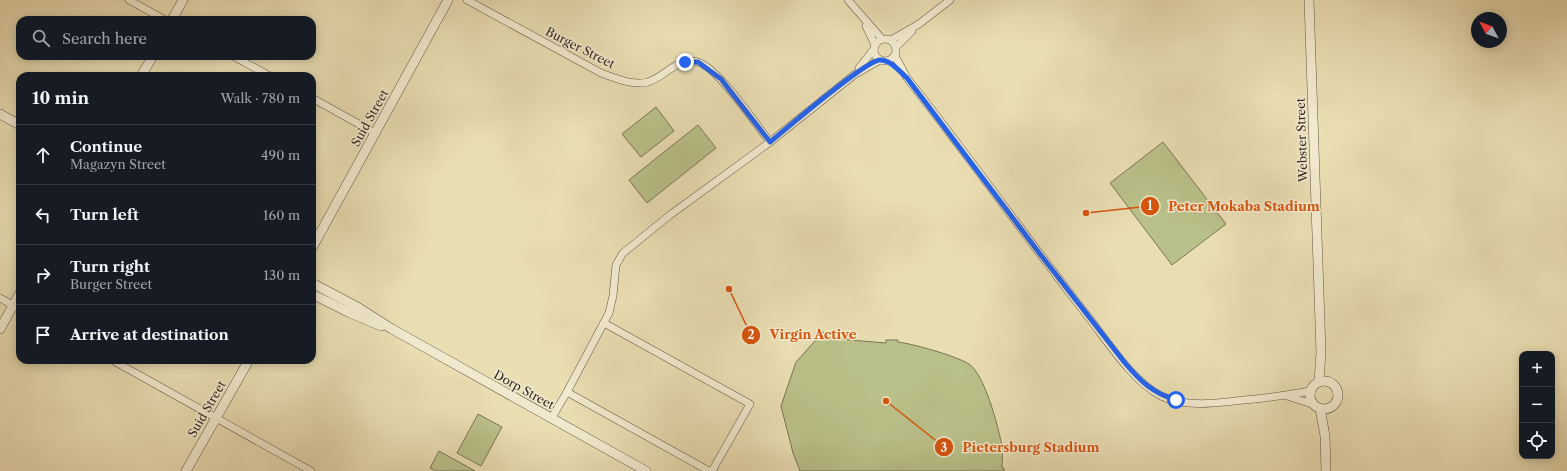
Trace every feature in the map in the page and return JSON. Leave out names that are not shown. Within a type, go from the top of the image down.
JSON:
[{"type":"street","points":[[129,0],[158,16]]},
{"type":"street","points":[[174,16],[183,0]]},
{"type":"street","name":"Suid Street","points":[[316,241],[448,0]]},
{"type":"street","name":"Burger Street","points":[[467,0],[601,73],[614,78],[637,83],[649,82],[680,64],[698,62],[721,79],[770,142]]},
{"type":"street","points":[[848,0],[882,39],[891,40],[919,24],[950,0]]},
{"type":"street","name":"Webster Street","points":[[1309,0],[1323,381]]},
{"type":"street","points":[[863,19],[875,47],[876,57],[880,60]]},
{"type":"street","points":[[919,24],[896,48],[895,56],[907,78],[1040,254],[1125,363],[1144,383],[1162,396],[1198,404],[1285,396],[1310,391]]},
{"type":"street","points":[[854,74],[882,39]]},
{"type":"street","points":[[891,40],[896,48]]},
{"type":"street","points":[[888,61],[895,56]]},
{"type":"street","points":[[144,72],[150,60]]},
{"type":"street","points":[[240,60],[263,72]]},
{"type":"street","points":[[551,419],[567,392],[612,306],[616,265],[624,253],[670,215],[770,142],[854,74],[880,60],[888,61],[907,78]]},
{"type":"street","points":[[316,100],[376,133]]},
{"type":"street","points":[[0,114],[16,123]]},
{"type":"street","name":"Dorp Street","points":[[316,285],[359,308],[392,329],[551,419],[646,471]]},
{"type":"street","name":"Dorp Street","points":[[316,296],[367,321],[392,329]]},
{"type":"street","points":[[0,298],[16,306]]},
{"type":"street","points":[[0,329],[16,308]]},
{"type":"street","points":[[604,323],[750,404],[712,471]]},
{"type":"street","points":[[119,364],[311,471]]},
{"type":"street","name":"Suid Street","points":[[186,471],[247,364]]},
{"type":"street","points":[[1285,396],[1320,407],[1336,403],[1338,394],[1335,386],[1323,381],[1315,383],[1310,391],[1310,400],[1320,407],[1325,436],[1326,471]]},
{"type":"street","points":[[567,392],[709,471]]},
{"type":"green space","points":[[656,107],[674,131],[641,157],[622,134]]},
{"type":"green space","points":[[698,125],[716,148],[647,203],[629,180]]},
{"type":"green space","points":[[1163,142],[1226,224],[1172,265],[1110,183]]},
{"type":"green space","points":[[823,332],[850,340],[886,343],[886,340],[898,340],[898,342],[955,357],[969,364],[975,370],[980,379],[990,402],[1002,446],[1002,468],[1004,468],[1004,471],[800,471],[793,453],[781,406],[796,362]]},
{"type":"green space","points":[[478,414],[502,427],[481,466],[457,453]]},
{"type":"green space","points":[[439,451],[475,471],[436,471],[430,468]]},
{"type":"place","name":"Peter Mokaba Stadium","points":[[1086,213]]},
{"type":"place","name":"Virgin Active","points":[[729,289]]},
{"type":"place","name":"Pietersburg Stadium","points":[[886,401]]},
{"type":"route","points":[[685,62],[698,62],[721,79],[770,142],[854,74],[880,60],[888,61],[907,78],[1040,254],[1138,379],[1162,396],[1176,400]]}]
